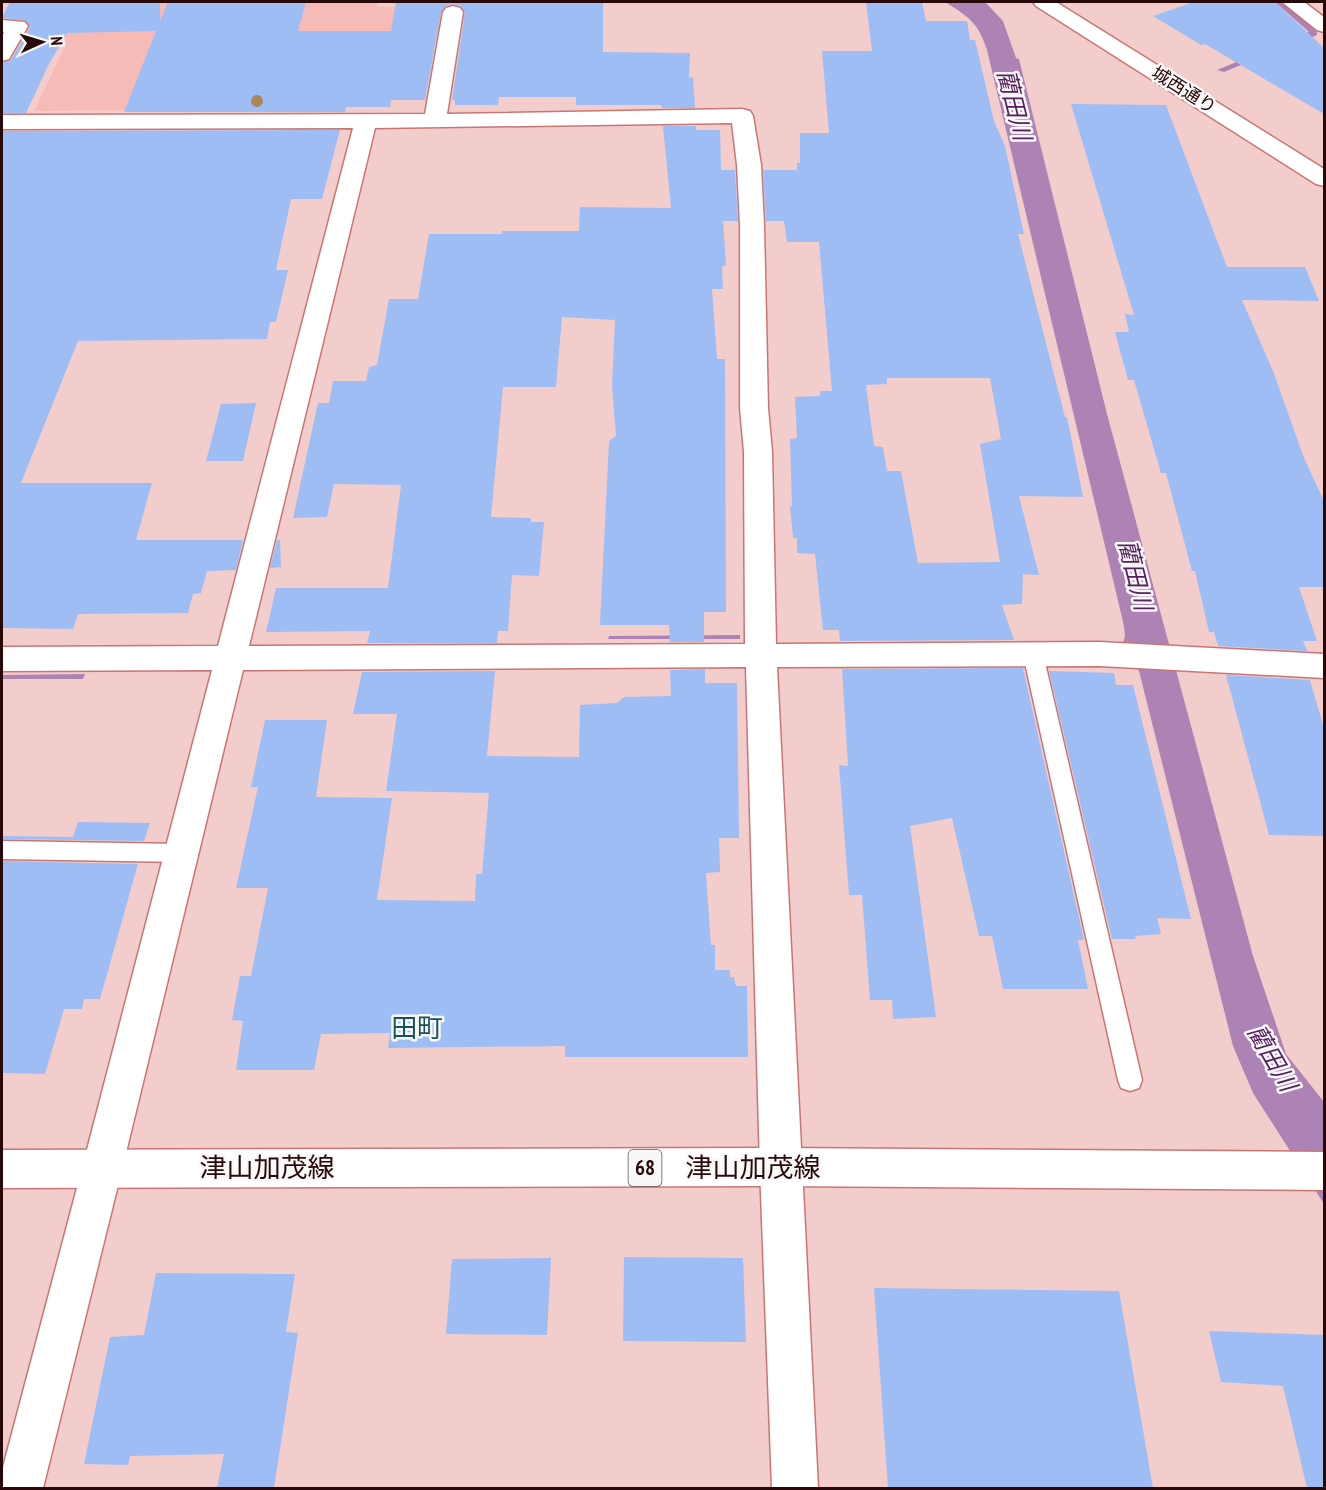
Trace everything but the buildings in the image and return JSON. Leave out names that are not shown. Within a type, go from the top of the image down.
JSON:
[{"type":"street","name":"城西通り","points":[[1043,2],[1324,179]]},
{"type":"street","name":"城西通り","points":[[1073,2],[1324,156]]},
{"type":"street","points":[[1292,2],[1324,26]]},
{"type":"street","points":[[435,121],[453,12]]},
{"type":"street","points":[[2,26],[18,26],[2,55]]},
{"type":"street","points":[[2,122],[435,121],[742,116],[749,165],[752,225],[754,408],[758,452],[761,654],[780,1167],[795,1488]]},
{"type":"street","points":[[20,1488],[366,120]]},
{"type":"street","points":[[2,659],[232,656],[1100,654],[1324,666]]},
{"type":"street","name":"津山加茂線","points":[[2,1169],[780,1167],[1307,1171]]},
{"type":"lane","points":[[1033,654],[1130,1080]]},
{"type":"lane","points":[[2,850],[182,853]]},
{"type":"shaded area","points":[[55,2],[378,2],[377,7],[443,6],[437,39],[362,40],[344,109],[34,111],[67,42],[24,41],[45,20]]},
{"type":"water","name":"藺田川","points":[[945,2],[985,2],[1003,21],[1016,58],[1019,59],[1107,414],[1253,956],[1286,1054],[1324,1102],[1324,1204],[1253,1093],[1233,1046],[1139,671],[1121,649],[1125,636],[1124,626],[987,50],[972,21]]},
{"type":"water","points":[[740,635],[740,639],[608,639],[609,636]]},
{"type":"water","points":[[85,674],[83,679],[2,679],[2,675]]},
{"type":"waterway","points":[[1278,2],[1314,33],[1296,41]]},
{"type":"waterway","points":[[1221,70],[1254,58]]},
{"type":"district","name":"田町","points":[[417,1028]]}]
